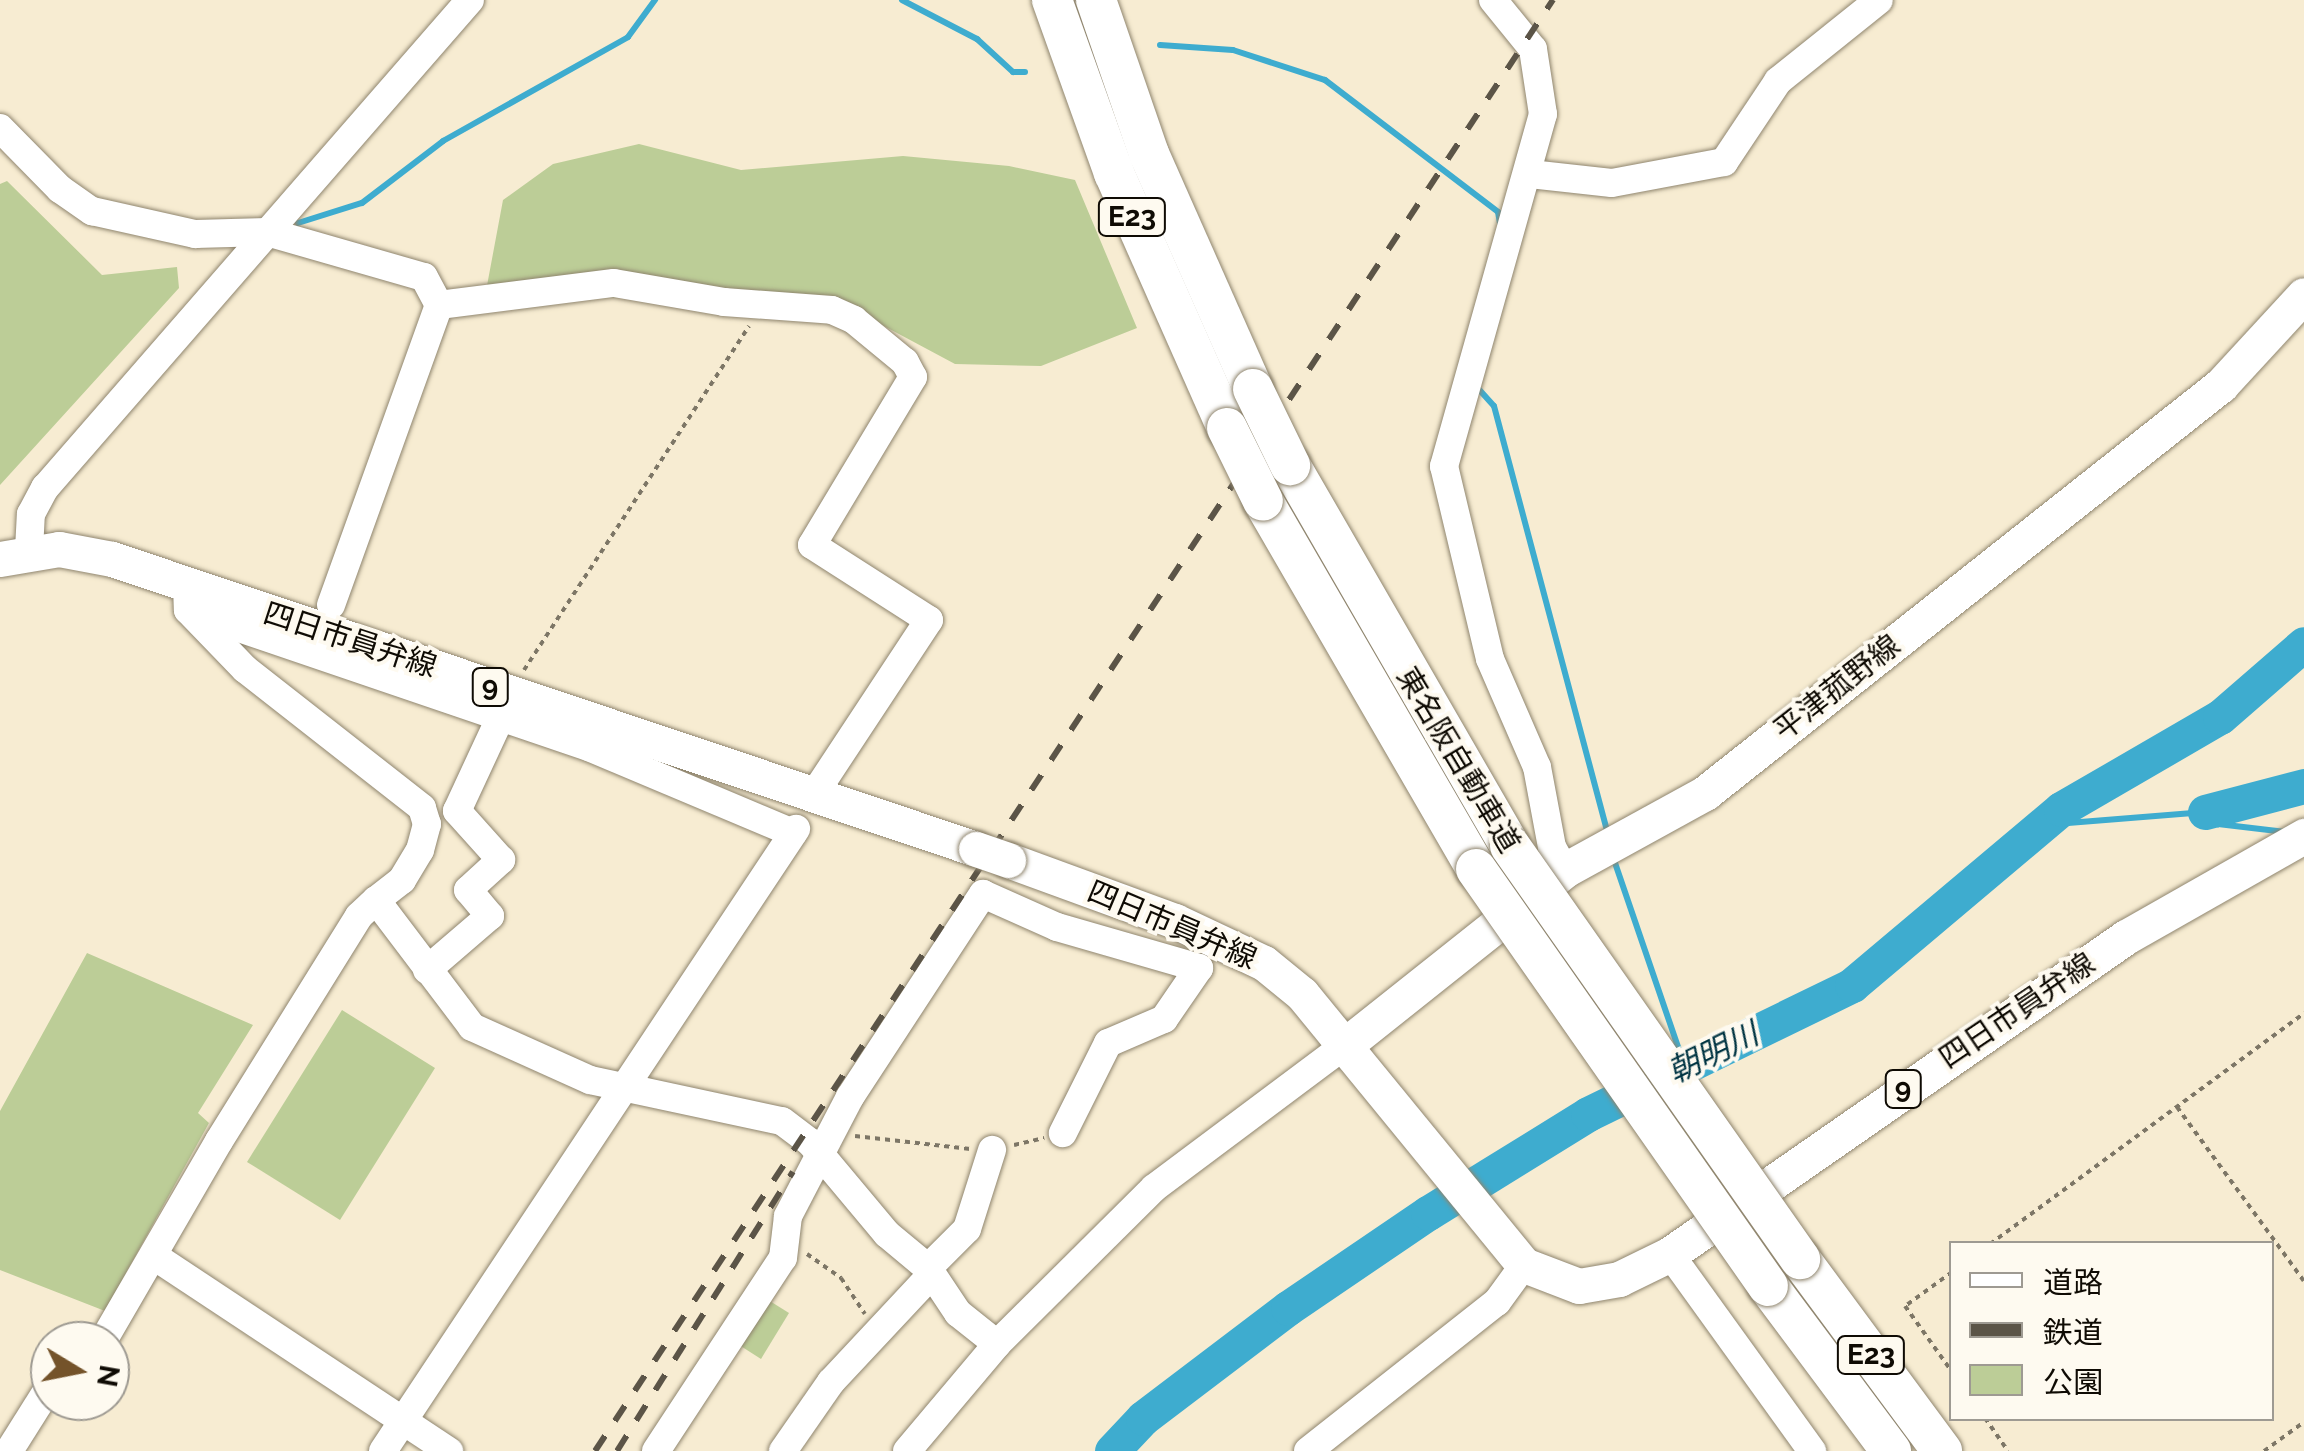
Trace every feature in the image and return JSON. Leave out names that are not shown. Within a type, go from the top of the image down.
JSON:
[{"type":"highway","name":"東名阪自動車道","points":[[1052,0],[1114,173],[1262,500],[1476,869],[1768,1286],[1891,1451]]},
{"type":"highway","name":"東名阪自動車道","points":[[1096,0],[1149,154],[1253,390],[1290,465],[1510,846],[1800,1258],[1942,1451]]},
{"type":"main road","name":"平津菰野線","points":[[1352,1056],[1580,864],[1636,836],[1705,793],[2221,385],[2304,295]]},
{"type":"main road","name":"四日市員弁線","points":[[14,555],[112,559],[188,598],[992,854],[1175,921],[1264,962],[1302,994],[1513,1252],[1563,1282],[1594,1285],[1670,1254],[2126,937],[2304,836]]},
{"type":"street","points":[[14,555],[45,488],[470,0]]},
{"type":"street","points":[[1493,0],[1528,39],[1540,73],[1543,114],[1530,174],[1444,466],[1490,658],[1537,767],[1552,847],[1580,864]]},
{"type":"street","points":[[1530,174],[1612,184],[1724,162],[1778,81],[1879,0]]},
{"type":"street","points":[[0,128],[60,190],[92,212],[194,234],[267,232],[424,277],[439,304],[330,605]]},
{"type":"street","points":[[439,304],[614,283],[762,305],[832,310],[854,320],[905,362],[913,377],[812,546],[929,620],[820,785]]},
{"type":"street","points":[[188,598],[795,831],[383,1451]]},
{"type":"street","points":[[115,1321],[319,980],[376,900],[402,880],[420,850],[427,824],[422,808],[245,668],[188,598]]},
{"type":"street","points":[[427,970],[490,916],[468,890],[500,860],[457,811],[501,716]]},
{"type":"street","points":[[656,1451],[783,1258],[783,1242],[825,1143],[983,894],[1056,928],[1199,968],[1164,1019],[1108,1043],[1063,1133]]},
{"type":"street","points":[[376,900],[472,1028],[554,1068],[766,1114],[825,1143],[887,1234],[930,1271],[958,1314],[997,1344]]},
{"type":"street","points":[[907,1451],[997,1344],[1154,1188],[1352,1056]]},
{"type":"street","points":[[783,1451],[874,1332],[966,1229],[992,1150]]},
{"type":"street","points":[[1308,1451],[1497,1302],[1513,1252]]},
{"type":"street","points":[[1670,1254],[1812,1451]]},
{"type":"street","points":[[154,1256],[449,1451]]},
{"type":"street","points":[[9,1451],[30,1418]]},
{"type":"path","points":[[524,670],[762,305]]},
{"type":"path","points":[[1994,1241],[2304,1013]]},
{"type":"path","points":[[2176,1106],[2304,1281]]},
{"type":"path","points":[[825,1143],[992,1150],[1063,1133]]},
{"type":"path","points":[[783,1242],[841,1278],[874,1332]]},
{"type":"path","points":[[1949,1274],[1905,1306],[1949,1368]]},
{"type":"path","points":[[1986,1421],[2008,1451]]},
{"type":"path","points":[[2264,1451],[2304,1422]]},
{"type":"green space","points":[[639,144],[741,170],[903,156],[1009,166],[1075,180],[1137,328],[1041,366],[955,364],[854,310],[486,291],[503,200],[553,164]]},
{"type":"green space","points":[[7,181],[102,275],[177,267],[179,288],[0,485],[0,184]]},
{"type":"green space","points":[[87,953],[253,1025],[198,1113],[209,1123],[105,1311],[0,1270],[0,1111]]},
{"type":"green space","points":[[342,1010],[435,1068],[340,1220],[247,1162]]},
{"type":"green space","points":[[765,1298],[789,1313],[761,1359],[736,1343]]},
{"type":"waterway","points":[[298,223],[362,203],[443,141],[628,37],[655,0]]},
{"type":"waterway","points":[[902,0],[977,39],[1013,72],[1025,72]]},
{"type":"waterway","points":[[1160,45],[1233,50],[1325,80],[1498,212],[1500,223]]},
{"type":"waterway","points":[[1475,385],[1494,406],[1608,835]]},
{"type":"waterway","name":"朝明川","points":[[1112,1451],[1143,1418],[1288,1308],[1428,1213],[1588,1114],[1852,985],[2061,809],[2220,717],[2304,644]]},
{"type":"waterway","points":[[2205,812],[2304,786]]},
{"type":"waterway","points":[[2043,825],[2205,812],[2218,824],[2286,832]]},
{"type":"waterway","points":[[1613,857],[1682,1058]]},
{"type":"railway","points":[[595,1451],[1553,0]]},
{"type":"railway","points":[[617,1451],[793,1172]]}]
